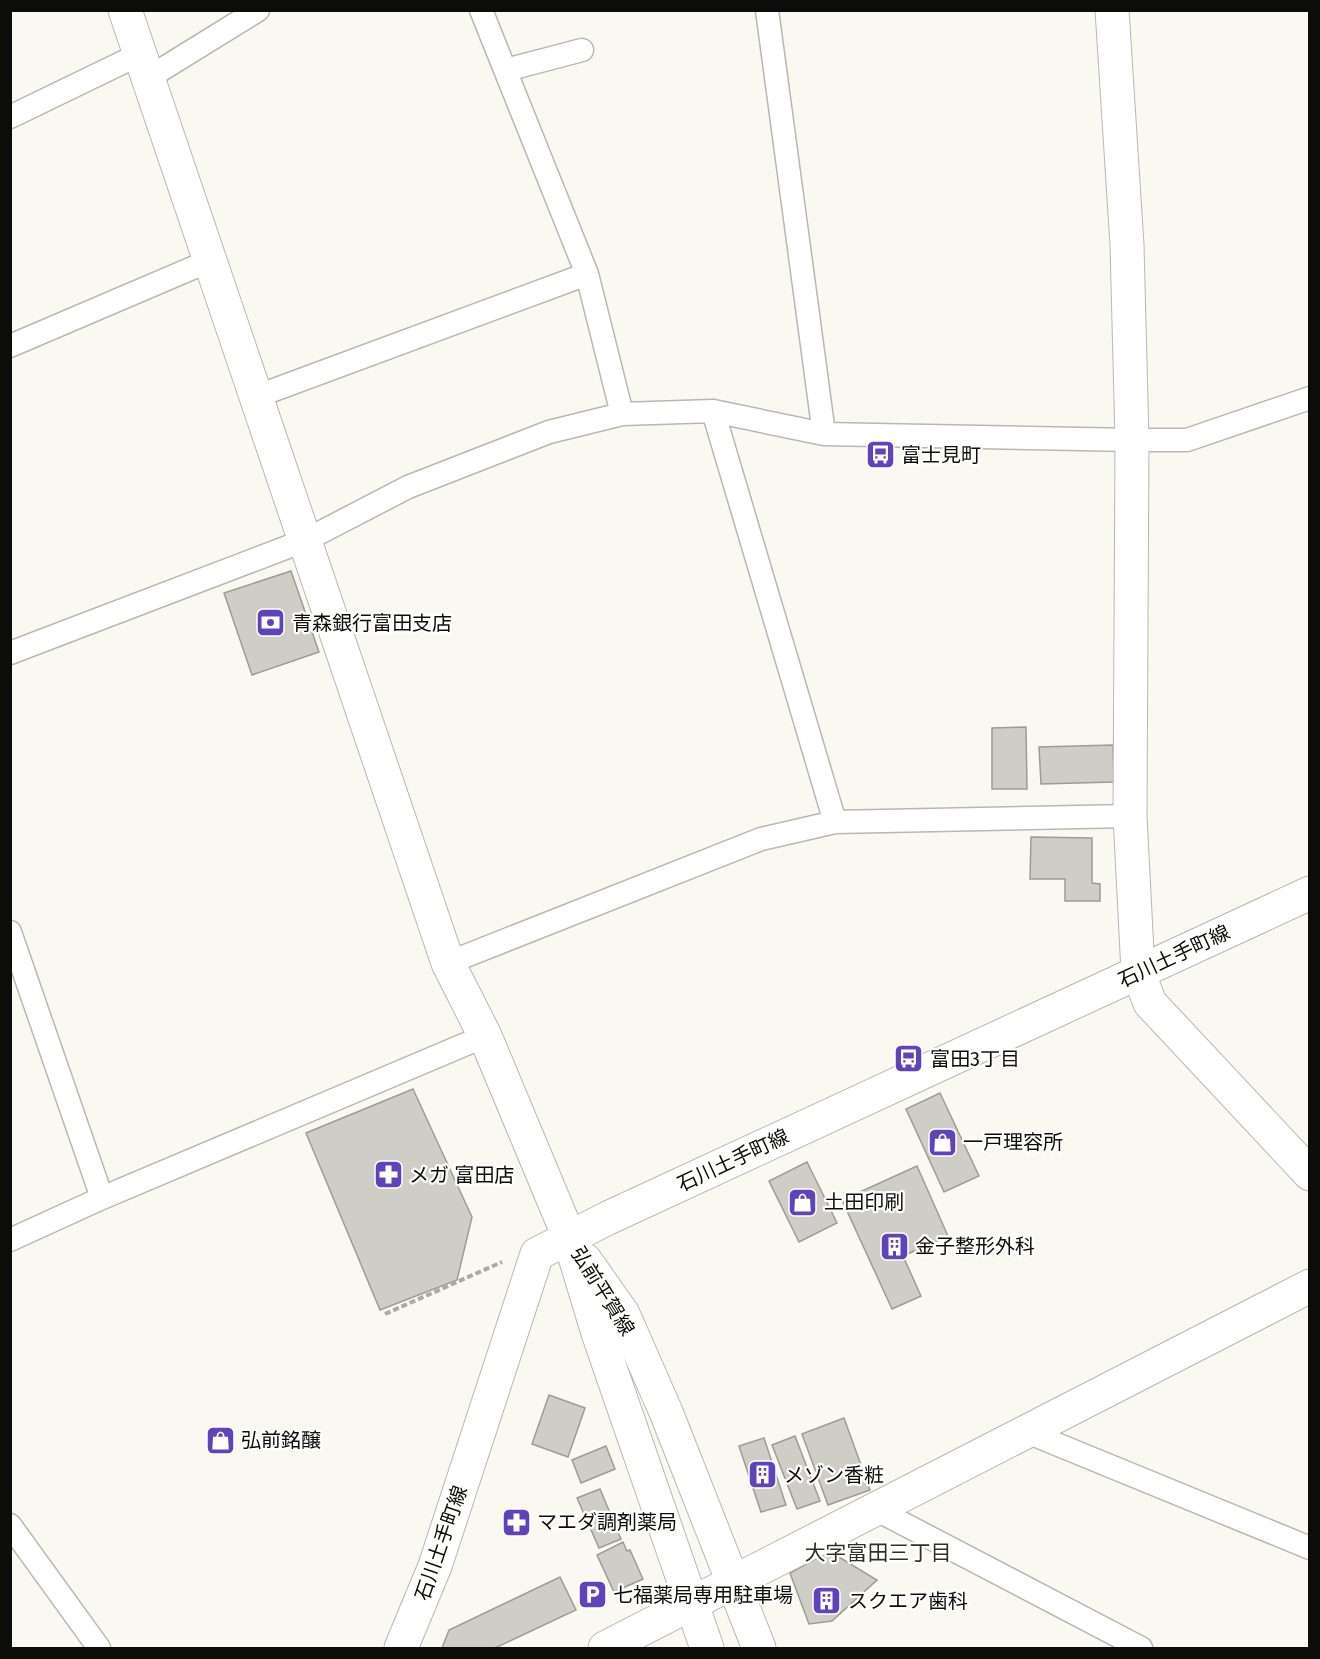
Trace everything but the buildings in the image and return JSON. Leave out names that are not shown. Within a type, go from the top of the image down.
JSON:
[{"type":"street","points":[[125,10],[448,963],[485,1036],[569,1237]]},
{"type":"street","points":[[10,117],[144,66],[258,10]]},
{"type":"street","points":[[481,10],[587,274],[622,414]]},
{"type":"street","points":[[767,10],[824,434]]},
{"type":"street","points":[[1112,10],[1127,245],[1131,440],[1130,816],[1138,972],[1150,1003],[1310,1174]]},
{"type":"street","points":[[506,70],[582,50]]},
{"type":"street","points":[[10,346],[209,261]]},
{"type":"street","points":[[255,397],[587,274]]},
{"type":"street","points":[[10,653],[306,540],[408,487],[549,432],[622,414],[713,411],[824,434],[1187,440],[1310,398]]},
{"type":"street","points":[[713,411],[835,822]]},
{"type":"street","points":[[448,963],[760,839],[835,822],[1130,816]]},
{"type":"street","name":"石川土手町線","points":[[400,1648],[435,1566],[537,1254],[569,1237],[1310,893]]},
{"type":"street","points":[[10,932],[102,1198]]},
{"type":"street","points":[[10,1240],[102,1198],[485,1036]]},
{"type":"street","name":"弘前平賀線","points":[[569,1237],[623,1314],[666,1412],[759,1648]]},
{"type":"street","name":"弘前平賀線","points":[[569,1237],[598,1333],[706,1648]]},
{"type":"street","points":[[605,1648],[1310,1286]]},
{"type":"street","points":[[1027,1432],[1310,1548]]},
{"type":"street","points":[[877,1510],[1141,1648]]},
{"type":"street","points":[[10,1525],[99,1648]]},
{"type":"path","points":[[385,1314],[501,1261],[511,1266]]},
{"type":"place","name":"富士見町","points":[[880,455]]},
{"type":"place","name":"青森銀行富田支店","points":[[271,623]]},
{"type":"place","name":"富田3丁目","points":[[909,1059]]},
{"type":"place","name":"一戸理容所","points":[[942,1142]]},
{"type":"place","name":"メガ 富田店","points":[[388,1175]]},
{"type":"place","name":"土田印刷","points":[[803,1202]]},
{"type":"place","name":"金子整形外科","points":[[894,1246]]},
{"type":"place","name":"弘前銘醸","points":[[220,1440]]},
{"type":"place","name":"メゾン香粧","points":[[763,1475]]},
{"type":"place","name":"マエダ調剤薬局","points":[[516,1522]]},
{"type":"place","name":"七福薬局専用駐車場","points":[[592,1595]]},
{"type":"place","name":"スクエア歯科","points":[[827,1601]]},
{"type":"district","name":"大字富田三丁目","points":[[878,1553]]}]
